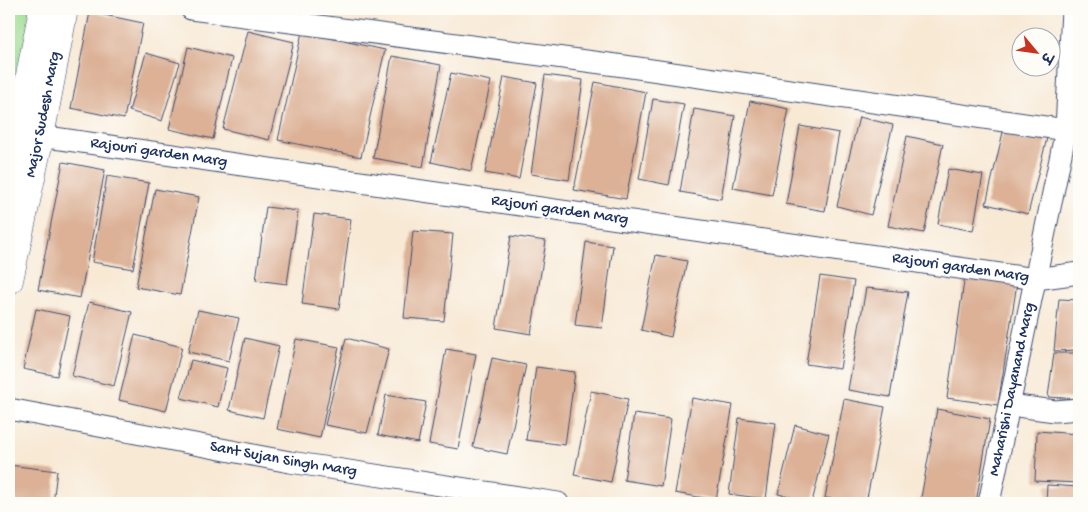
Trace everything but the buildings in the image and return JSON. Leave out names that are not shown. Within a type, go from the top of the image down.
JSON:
[{"type":"street","name":"Major Sudesh Marg","points":[[9,183],[43,9]]},
{"type":"street","name":"Major Sudesh Marg","points":[[9,280],[40,136],[64,9]]},
{"type":"street","points":[[191,9],[624,66],[1066,130]]},
{"type":"street","name":"Maharishi Dayanand Marg","points":[[989,503],[1066,130],[1072,9]]},
{"type":"street","name":"Rajouri garden Marg","points":[[40,136],[1036,279],[1079,273]]},
{"type":"street","points":[[1009,405],[1055,411],[1079,409]]},
{"type":"street","name":"Sant Sujan Singh Marg","points":[[9,409],[300,463],[558,503]]},
{"type":"green space","points":[[9,9],[42,9],[9,183]]}]
